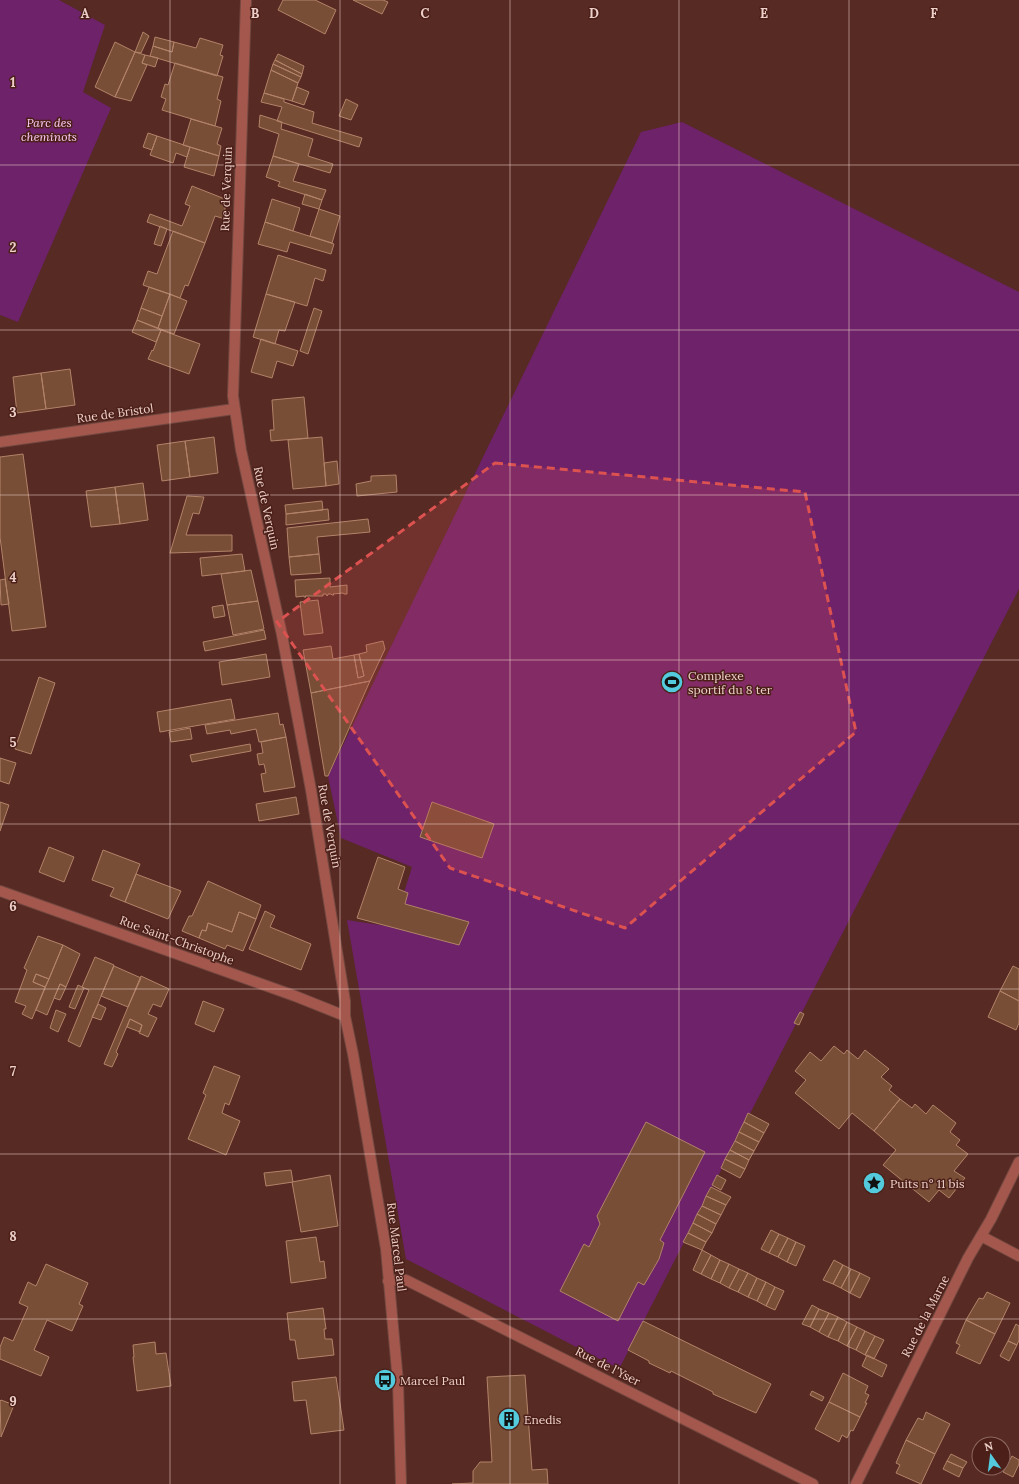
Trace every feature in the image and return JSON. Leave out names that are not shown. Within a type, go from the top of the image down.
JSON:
[{"type":"street","name":"Rue de Verquin","points":[[246,0],[233,380],[234,409],[241,450],[282,635],[312,797],[345,1001],[345,1016]]},
{"type":"street","name":"Rue de Bristol","points":[[0,442],[234,409]]},
{"type":"street","name":"Rue Saint-Christophe","points":[[0,891],[295,996],[345,1016]]},
{"type":"street","name":"Rue Marcel Paul","points":[[345,1016],[353,1054],[386,1249],[398,1382],[401,1484]]},
{"type":"street","name":"Rue de la Marne","points":[[856,1484],[958,1279],[991,1219],[1019,1162]]},
{"type":"street","points":[[981,1236],[1019,1256]]},
{"type":"street","name":"Rue de l'Yser","points":[[388,1281],[406,1280],[813,1484]]},
{"type":"highlighted area","points":[[495,463],[805,492],[856,732],[625,928],[450,868],[277,622]]},
{"type":"green space","name":"Parc des cheminots","points":[[0,0],[59,0],[105,25],[83,92],[111,108],[18,322],[0,315]]},
{"type":"green space","name":"Complexe sportif du 8 ter","points":[[682,122],[1019,292],[1019,589],[619,1369],[406,1259],[347,920],[393,927],[412,867],[341,838],[328,776],[641,132]]},
{"type":"building","points":[[283,0],[315,0],[336,10],[325,34],[278,10]]},
{"type":"building","points":[[353,0],[383,0],[388,2],[382,14]]},
{"type":"building","points":[[143,32],[149,36],[141,53],[135,52]]},
{"type":"building","points":[[155,37],[174,42],[172,52],[153,46]]},
{"type":"building","points":[[200,38],[223,45],[220,55],[223,56],[217,76],[150,56],[153,46],[172,52],[174,42],[196,48]]},
{"type":"building","points":[[115,42],[135,52],[115,97],[95,87]]},
{"type":"building","points":[[135,52],[145,55],[142,63],[147,65],[131,101],[115,97]]},
{"type":"building","points":[[278,54],[304,66],[302,74],[275,60]]},
{"type":"building","points":[[145,55],[158,58],[155,67],[142,63]]},
{"type":"building","points":[[275,60],[302,74],[301,77],[273,64]]},
{"type":"building","points":[[175,63],[223,77],[217,99],[221,101],[215,126],[162,110],[166,99],[161,97],[165,84],[168,85]]},
{"type":"building","points":[[273,64],[301,77],[298,83],[271,70]]},
{"type":"building","points":[[271,70],[298,83],[292,101],[264,93]]},
{"type":"building","points":[[297,87],[309,92],[304,105],[292,101]]},
{"type":"building","points":[[264,93],[284,99],[284,102],[314,112],[312,123],[362,138],[359,147],[277,121],[282,107],[261,102]]},
{"type":"building","points":[[346,99],[358,105],[351,120],[339,116]]},
{"type":"building","points":[[260,115],[282,122],[281,129],[313,139],[308,156],[333,164],[330,173],[273,156],[279,134],[259,127]]},
{"type":"building","points":[[191,119],[222,128],[217,144],[221,146],[219,156],[183,145]]},
{"type":"building","points":[[148,133],[157,136],[152,150],[143,147]]},
{"type":"building","points":[[157,136],[190,147],[187,157],[176,153],[173,163],[150,155]]},
{"type":"building","points":[[190,147],[219,156],[214,176],[184,167]]},
{"type":"building","points":[[273,156],[299,164],[293,181],[326,190],[322,200],[278,186],[280,182],[266,177]]},
{"type":"building","points":[[192,186],[225,199],[225,219],[215,216],[205,243],[147,222],[150,214],[182,226],[190,206],[185,204]]},
{"type":"building","points":[[305,194],[322,200],[319,209],[302,204]]},
{"type":"building","points":[[272,199],[300,208],[293,231],[265,222]]},
{"type":"building","points":[[319,209],[340,216],[332,243],[310,236]]},
{"type":"building","points":[[265,222],[334,244],[331,254],[290,242],[287,252],[258,244]]},
{"type":"building","points":[[160,226],[167,229],[161,246],[154,244]]},
{"type":"building","points":[[173,231],[205,243],[188,286],[185,285],[180,298],[143,285],[148,271],[157,274]]},
{"type":"building","points":[[278,255],[326,270],[323,281],[315,278],[307,306],[266,294]]},
{"type":"building","points":[[149,287],[170,294],[162,316],[141,308]]},
{"type":"building","points":[[170,294],[187,301],[174,334],[158,328]]},
{"type":"building","points":[[266,294],[295,302],[285,331],[279,330],[275,344],[253,337]]},
{"type":"building","points":[[141,308],[162,316],[158,328],[137,320]]},
{"type":"building","points":[[314,308],[322,311],[308,354],[300,351]]},
{"type":"building","points":[[137,320],[161,330],[156,342],[132,332]]},
{"type":"building","points":[[161,330],[200,344],[189,374],[148,359],[152,350],[153,351]]},
{"type":"building","points":[[261,339],[298,351],[293,366],[277,361],[272,378],[251,372]]},
{"type":"building","points":[[70,369],[75,405],[46,409],[41,373]]},
{"type":"building","points":[[41,373],[46,409],[17,413],[13,377]]},
{"type":"building","points":[[304,397],[308,438],[271,441],[270,430],[274,430],[272,400]]},
{"type":"building","points":[[214,437],[218,473],[190,477],[185,441]]},
{"type":"building","points":[[322,437],[326,486],[293,489],[288,440]]},
{"type":"building","points":[[185,441],[190,477],[162,481],[157,445]]},
{"type":"building","points":[[23,454],[46,627],[12,631],[0,537],[0,457]]},
{"type":"building","points":[[337,461],[339,484],[326,486],[324,463]]},
{"type":"building","points":[[396,475],[397,492],[357,496],[356,484],[371,481],[371,476]]},
{"type":"building","points":[[143,483],[148,520],[120,524],[115,487]]},
{"type":"building","points":[[115,487],[120,524],[91,527],[86,491]]},
{"type":"building","points":[[187,496],[204,497],[199,514],[193,513],[186,535],[232,535],[232,551],[170,553]]},
{"type":"building","points":[[322,501],[323,510],[286,514],[285,505]]},
{"type":"building","points":[[328,509],[329,520],[286,525],[286,514]]},
{"type":"building","points":[[368,519],[370,532],[317,537],[319,554],[289,557],[287,528]]},
{"type":"building","points":[[242,554],[245,571],[202,576],[200,558]]},
{"type":"building","points":[[319,554],[321,573],[291,575],[289,557]]},
{"type":"building","points":[[251,570],[258,601],[227,605],[221,574]]},
{"type":"building","points":[[330,578],[330,587],[347,585],[347,594],[328,594],[327,596],[326,594],[323,594],[323,596],[296,597],[295,580]]},
{"type":"building","points":[[5,579],[9,604],[1,605],[0,580]]},
{"type":"building","points":[[318,600],[323,633],[304,635],[300,602]]},
{"type":"building","points":[[258,601],[264,629],[233,635],[227,605]]},
{"type":"building","points":[[223,605],[225,616],[214,618],[212,607]]},
{"type":"building","points":[[264,630],[266,639],[205,651],[203,642]]},
{"type":"building","points":[[383,641],[385,649],[370,681],[311,693],[303,650],[331,646],[333,659],[354,655],[358,678],[364,676],[359,654],[367,652],[366,645]]},
{"type":"building","points":[[266,654],[270,677],[222,685],[219,662]]},
{"type":"building","points":[[359,654],[364,676],[358,678],[354,655]]},
{"type":"building","points":[[39,677],[55,683],[31,754],[15,749]]},
{"type":"building","points":[[370,681],[328,776],[325,776],[311,693]]},
{"type":"building","points":[[231,699],[235,719],[160,732],[157,712]]},
{"type":"building","points":[[278,713],[280,725],[283,724],[286,737],[259,742],[256,729],[231,734],[230,730],[207,734],[205,725]]},
{"type":"building","points":[[190,728],[192,739],[171,742],[169,732]]},
{"type":"building","points":[[286,737],[295,787],[264,792],[261,774],[266,773],[264,764],[259,765],[257,754],[263,753],[261,742]]},
{"type":"building","points":[[250,744],[251,751],[192,762],[190,755]]},
{"type":"building","points":[[0,758],[16,763],[9,784],[0,781]]},
{"type":"building","points":[[296,797],[299,814],[259,821],[256,804]]},
{"type":"building","points":[[0,802],[9,805],[0,831]]},
{"type":"building","points":[[432,802],[494,824],[482,858],[420,837]]},
{"type":"building","points":[[49,847],[74,857],[64,882],[39,872]]},
{"type":"building","points":[[103,850],[140,864],[125,902],[110,896],[114,888],[92,880]]},
{"type":"building","points":[[378,857],[405,867],[398,889],[408,893],[405,904],[469,922],[459,945],[357,918]]},
{"type":"building","points":[[136,874],[181,891],[168,919],[125,902]]},
{"type":"building","points":[[208,881],[261,905],[256,919],[239,912],[232,932],[208,923],[206,931],[202,930],[199,938],[182,931],[189,916],[192,916]]},
{"type":"building","points":[[265,911],[275,916],[270,927],[311,944],[301,970],[249,949]]},
{"type":"building","points":[[239,912],[256,919],[243,951],[227,945],[225,949],[199,938],[202,930],[206,931],[208,923],[232,932]]},
{"type":"building","points":[[38,936],[63,945],[49,979],[36,974],[33,982],[45,987],[32,1019],[22,1014],[26,1006],[15,1002],[27,970],[24,968]]},
{"type":"building","points":[[63,945],[80,954],[66,987],[60,984],[47,1015],[36,1010]]},
{"type":"building","points":[[95,957],[114,965],[80,1047],[68,1041],[89,990],[82,987]]},
{"type":"building","points":[[114,966],[141,978],[128,1007],[101,996]]},
{"type":"building","points":[[1013,966],[1019,969],[1019,1001],[1000,991]]},
{"type":"building","points":[[36,974],[49,979],[45,987],[33,982]]},
{"type":"building","points":[[141,976],[169,989],[161,1007],[153,1004],[148,1014],[157,1018],[148,1037],[139,1033],[142,1025],[130,1019],[116,1052],[118,1054],[112,1067],[104,1064]]},
{"type":"building","points":[[60,984],[66,987],[60,1000],[54,998]]},
{"type":"building","points":[[78,985],[84,988],[75,1009],[69,1007]]},
{"type":"building","points":[[1000,991],[1019,1001],[1019,1023],[1016,1030],[988,1017]]},
{"type":"building","points":[[203,1001],[224,1009],[214,1032],[195,1024]]},
{"type":"building","points":[[98,1004],[106,1008],[101,1020],[92,1017]]},
{"type":"building","points":[[56,1010],[66,1014],[58,1032],[50,1028]]},
{"type":"building","points":[[800,1012],[804,1014],[799,1025],[794,1023]]},
{"type":"building","points":[[130,1019],[142,1025],[140,1032],[127,1027]]},
{"type":"building","points":[[834,1046],[844,1054],[847,1050],[858,1059],[865,1050],[889,1069],[881,1077],[892,1086],[889,1090],[900,1099],[874,1131],[852,1113],[839,1129],[795,1093],[806,1080],[795,1071],[810,1052],[821,1061]]},
{"type":"building","points":[[214,1066],[240,1076],[229,1105],[225,1103],[222,1113],[240,1121],[226,1155],[188,1139],[206,1095],[203,1093]]},
{"type":"building","points":[[900,1099],[912,1108],[915,1104],[926,1114],[933,1105],[956,1123],[950,1132],[960,1140],[956,1145],[968,1154],[954,1171],[965,1178],[949,1198],[939,1190],[929,1202],[883,1165],[896,1150],[874,1131]]},
{"type":"building","points":[[748,1113],[769,1124],[764,1133],[744,1122]]},
{"type":"building","points":[[646,1122],[705,1152],[660,1240],[664,1243],[659,1259],[644,1285],[638,1282],[618,1321],[560,1291],[584,1244],[589,1247],[600,1224],[597,1216]]},
{"type":"building","points":[[744,1122],[764,1133],[759,1142],[739,1132]]},
{"type":"building","points":[[739,1132],[759,1142],[754,1151],[735,1141]]},
{"type":"building","points":[[735,1141],[754,1151],[749,1160],[730,1150]]},
{"type":"building","points":[[730,1150],[749,1160],[745,1169],[725,1159]]},
{"type":"building","points":[[725,1159],[745,1169],[740,1178],[721,1168]]},
{"type":"building","points":[[291,1170],[293,1182],[266,1186],[264,1173]]},
{"type":"building","points":[[330,1175],[338,1226],[301,1232],[292,1182]]},
{"type":"building","points":[[717,1175],[726,1180],[721,1190],[712,1185]]},
{"type":"building","points":[[711,1187],[731,1197],[726,1205],[706,1196]]},
{"type":"building","points":[[706,1196],[726,1205],[721,1215],[702,1206]]},
{"type":"building","points":[[702,1206],[721,1215],[716,1224],[697,1214]]},
{"type":"building","points":[[697,1214],[716,1224],[712,1233],[693,1223]]},
{"type":"building","points":[[693,1223],[712,1233],[706,1242],[688,1233]]},
{"type":"building","points":[[771,1230],[779,1234],[769,1253],[761,1249]]},
{"type":"building","points":[[688,1233],[706,1242],[702,1250],[683,1242]]},
{"type":"building","points":[[779,1234],[788,1238],[778,1257],[769,1253]]},
{"type":"building","points":[[316,1237],[320,1262],[324,1261],[326,1278],[291,1283],[286,1241]]},
{"type":"building","points":[[788,1238],[796,1242],[787,1262],[778,1257]]},
{"type":"building","points":[[796,1242],[805,1246],[796,1266],[787,1262]]},
{"type":"building","points":[[702,1250],[711,1255],[701,1274],[693,1270]]},
{"type":"building","points":[[711,1255],[720,1260],[711,1279],[701,1274]]},
{"type":"building","points":[[720,1260],[729,1264],[720,1283],[711,1279]]},
{"type":"building","points":[[834,1260],[843,1265],[833,1284],[823,1280]]},
{"type":"building","points":[[46,1264],[88,1283],[79,1304],[83,1306],[72,1331],[47,1320],[34,1350],[49,1357],[41,1376],[0,1359],[0,1347],[4,1337],[13,1341],[28,1307],[19,1303],[28,1282],[36,1286]]},
{"type":"building","points":[[729,1264],[739,1269],[729,1288],[720,1283]]},
{"type":"building","points":[[843,1265],[851,1269],[841,1288],[833,1284]]},
{"type":"building","points":[[739,1269],[748,1273],[738,1292],[729,1288]]},
{"type":"building","points":[[851,1269],[860,1273],[850,1293],[841,1288]]},
{"type":"building","points":[[748,1273],[757,1278],[748,1297],[738,1292]]},
{"type":"building","points":[[860,1273],[870,1278],[860,1298],[850,1293]]},
{"type":"building","points":[[757,1278],[766,1282],[757,1301],[748,1297]]},
{"type":"building","points":[[766,1282],[775,1287],[766,1306],[757,1301]]},
{"type":"building","points":[[775,1287],[784,1291],[775,1310],[766,1306]]},
{"type":"building","points":[[987,1292],[1010,1303],[995,1334],[966,1320],[979,1298],[983,1299]]},
{"type":"building","points":[[812,1305],[819,1309],[810,1327],[802,1324]]},
{"type":"building","points":[[323,1308],[326,1329],[324,1329],[325,1339],[332,1339],[334,1355],[298,1359],[295,1340],[290,1340],[287,1313]]},
{"type":"building","points":[[819,1309],[829,1313],[819,1332],[810,1327]]},
{"type":"building","points":[[829,1313],[838,1317],[828,1337],[819,1332]]},
{"type":"building","points":[[838,1317],[847,1322],[838,1341],[828,1337]]},
{"type":"building","points":[[966,1320],[995,1334],[980,1364],[956,1353],[960,1345],[956,1343]]},
{"type":"building","points":[[643,1321],[771,1384],[756,1413],[713,1394],[713,1392],[671,1371],[670,1373],[649,1363],[649,1361],[628,1350]]},
{"type":"building","points":[[847,1322],[857,1327],[847,1346],[838,1341]]},
{"type":"building","points":[[1016,1324],[1019,1326],[1019,1340],[1017,1345],[1008,1341]]},
{"type":"building","points":[[857,1327],[865,1331],[856,1350],[847,1346]]},
{"type":"building","points":[[865,1331],[875,1336],[865,1355],[856,1350]]},
{"type":"building","points":[[875,1336],[884,1340],[874,1359],[865,1355]]},
{"type":"building","points":[[1008,1341],[1017,1345],[1009,1361],[1000,1356]]},
{"type":"building","points":[[155,1342],[156,1354],[166,1353],[171,1386],[137,1391],[133,1345]]},
{"type":"building","points":[[867,1355],[887,1365],[882,1377],[862,1366]]},
{"type":"building","points":[[843,1373],[868,1386],[865,1393],[869,1395],[865,1403],[867,1403],[860,1417],[829,1402]]},
{"type":"building","name":"Enedis","points":[[525,1375],[532,1470],[547,1469],[548,1484],[452,1484],[473,1483],[473,1471],[480,1462],[492,1462],[487,1377]]},
{"type":"building","points":[[336,1377],[344,1430],[311,1434],[306,1400],[294,1401],[292,1382]]},
{"type":"building","points":[[812,1391],[824,1397],[822,1401],[810,1395]]},
{"type":"building","points":[[1,1400],[14,1405],[1,1437],[0,1401]]},
{"type":"building","points":[[829,1402],[860,1417],[853,1431],[851,1430],[847,1438],[842,1435],[839,1442],[815,1429]]},
{"type":"building","points":[[926,1412],[950,1424],[935,1454],[906,1440],[918,1418],[923,1420]]},
{"type":"building","points":[[906,1440],[935,1454],[921,1484],[896,1473],[900,1465],[896,1463]]},
{"type":"building","points":[[951,1454],[967,1462],[963,1468],[947,1461]]},
{"type":"building","points":[[1012,1456],[1019,1460],[1019,1464],[1013,1477],[1011,1476]]},
{"type":"building","points":[[947,1461],[963,1468],[959,1477],[943,1469]]},
{"type":"place","name":"Complexe sportif du 8 ter","points":[[672,682]]},
{"type":"place","name":"Puits n° 11 bis","points":[[874,1183]]},
{"type":"place","name":"Marcel Paul","points":[[385,1380]]},
{"type":"place","name":"Enedis","points":[[509,1419]]}]
